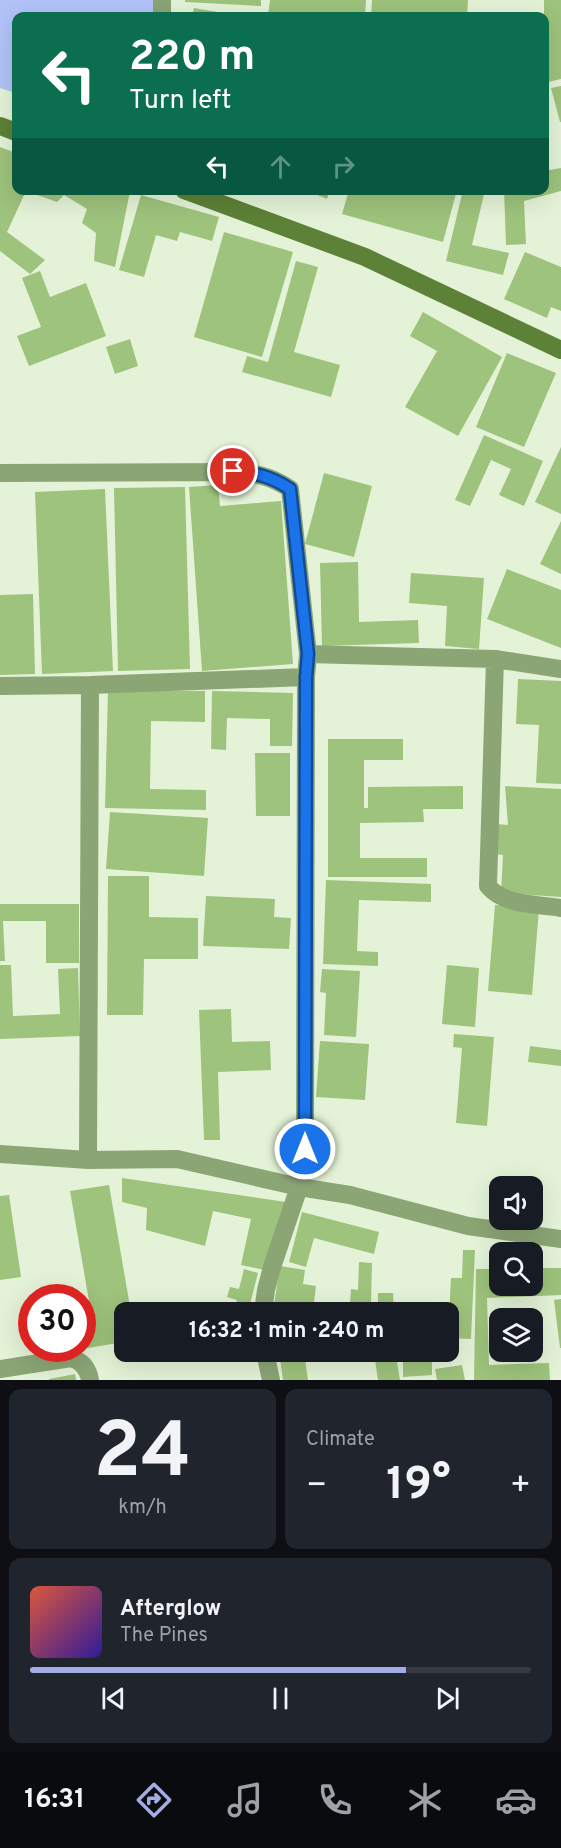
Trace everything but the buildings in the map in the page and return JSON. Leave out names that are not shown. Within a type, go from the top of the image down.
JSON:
[{"type":"main road","points":[[198,195],[365,257],[561,350]]},
{"type":"street","points":[[0,473],[233,471],[259,474],[278,481],[290,489],[308,654],[306,677],[305,1149],[299,1187],[269,1278],[265,1302]]},
{"type":"street","points":[[308,654],[495,658],[561,669]]},
{"type":"street","points":[[495,658],[488,886],[494,894],[503,899],[561,908]]},
{"type":"street","points":[[0,686],[306,677]]},
{"type":"street","points":[[88,1160],[90,685]]},
{"type":"street","points":[[0,1154],[88,1160],[177,1159],[299,1187],[351,1195],[468,1226],[561,1239]]},
{"type":"street","points":[[0,1369],[71,1358],[86,1367],[90,1380]]},
{"type":"street","points":[[267,1362],[270,1380]]},
{"type":"shaded area","points":[[0,0],[153,0],[153,12],[12,12],[12,92],[0,88]]},
{"type":"route","points":[[233,471],[259,474],[278,481],[290,489],[308,654],[306,677],[305,1149]]}]
